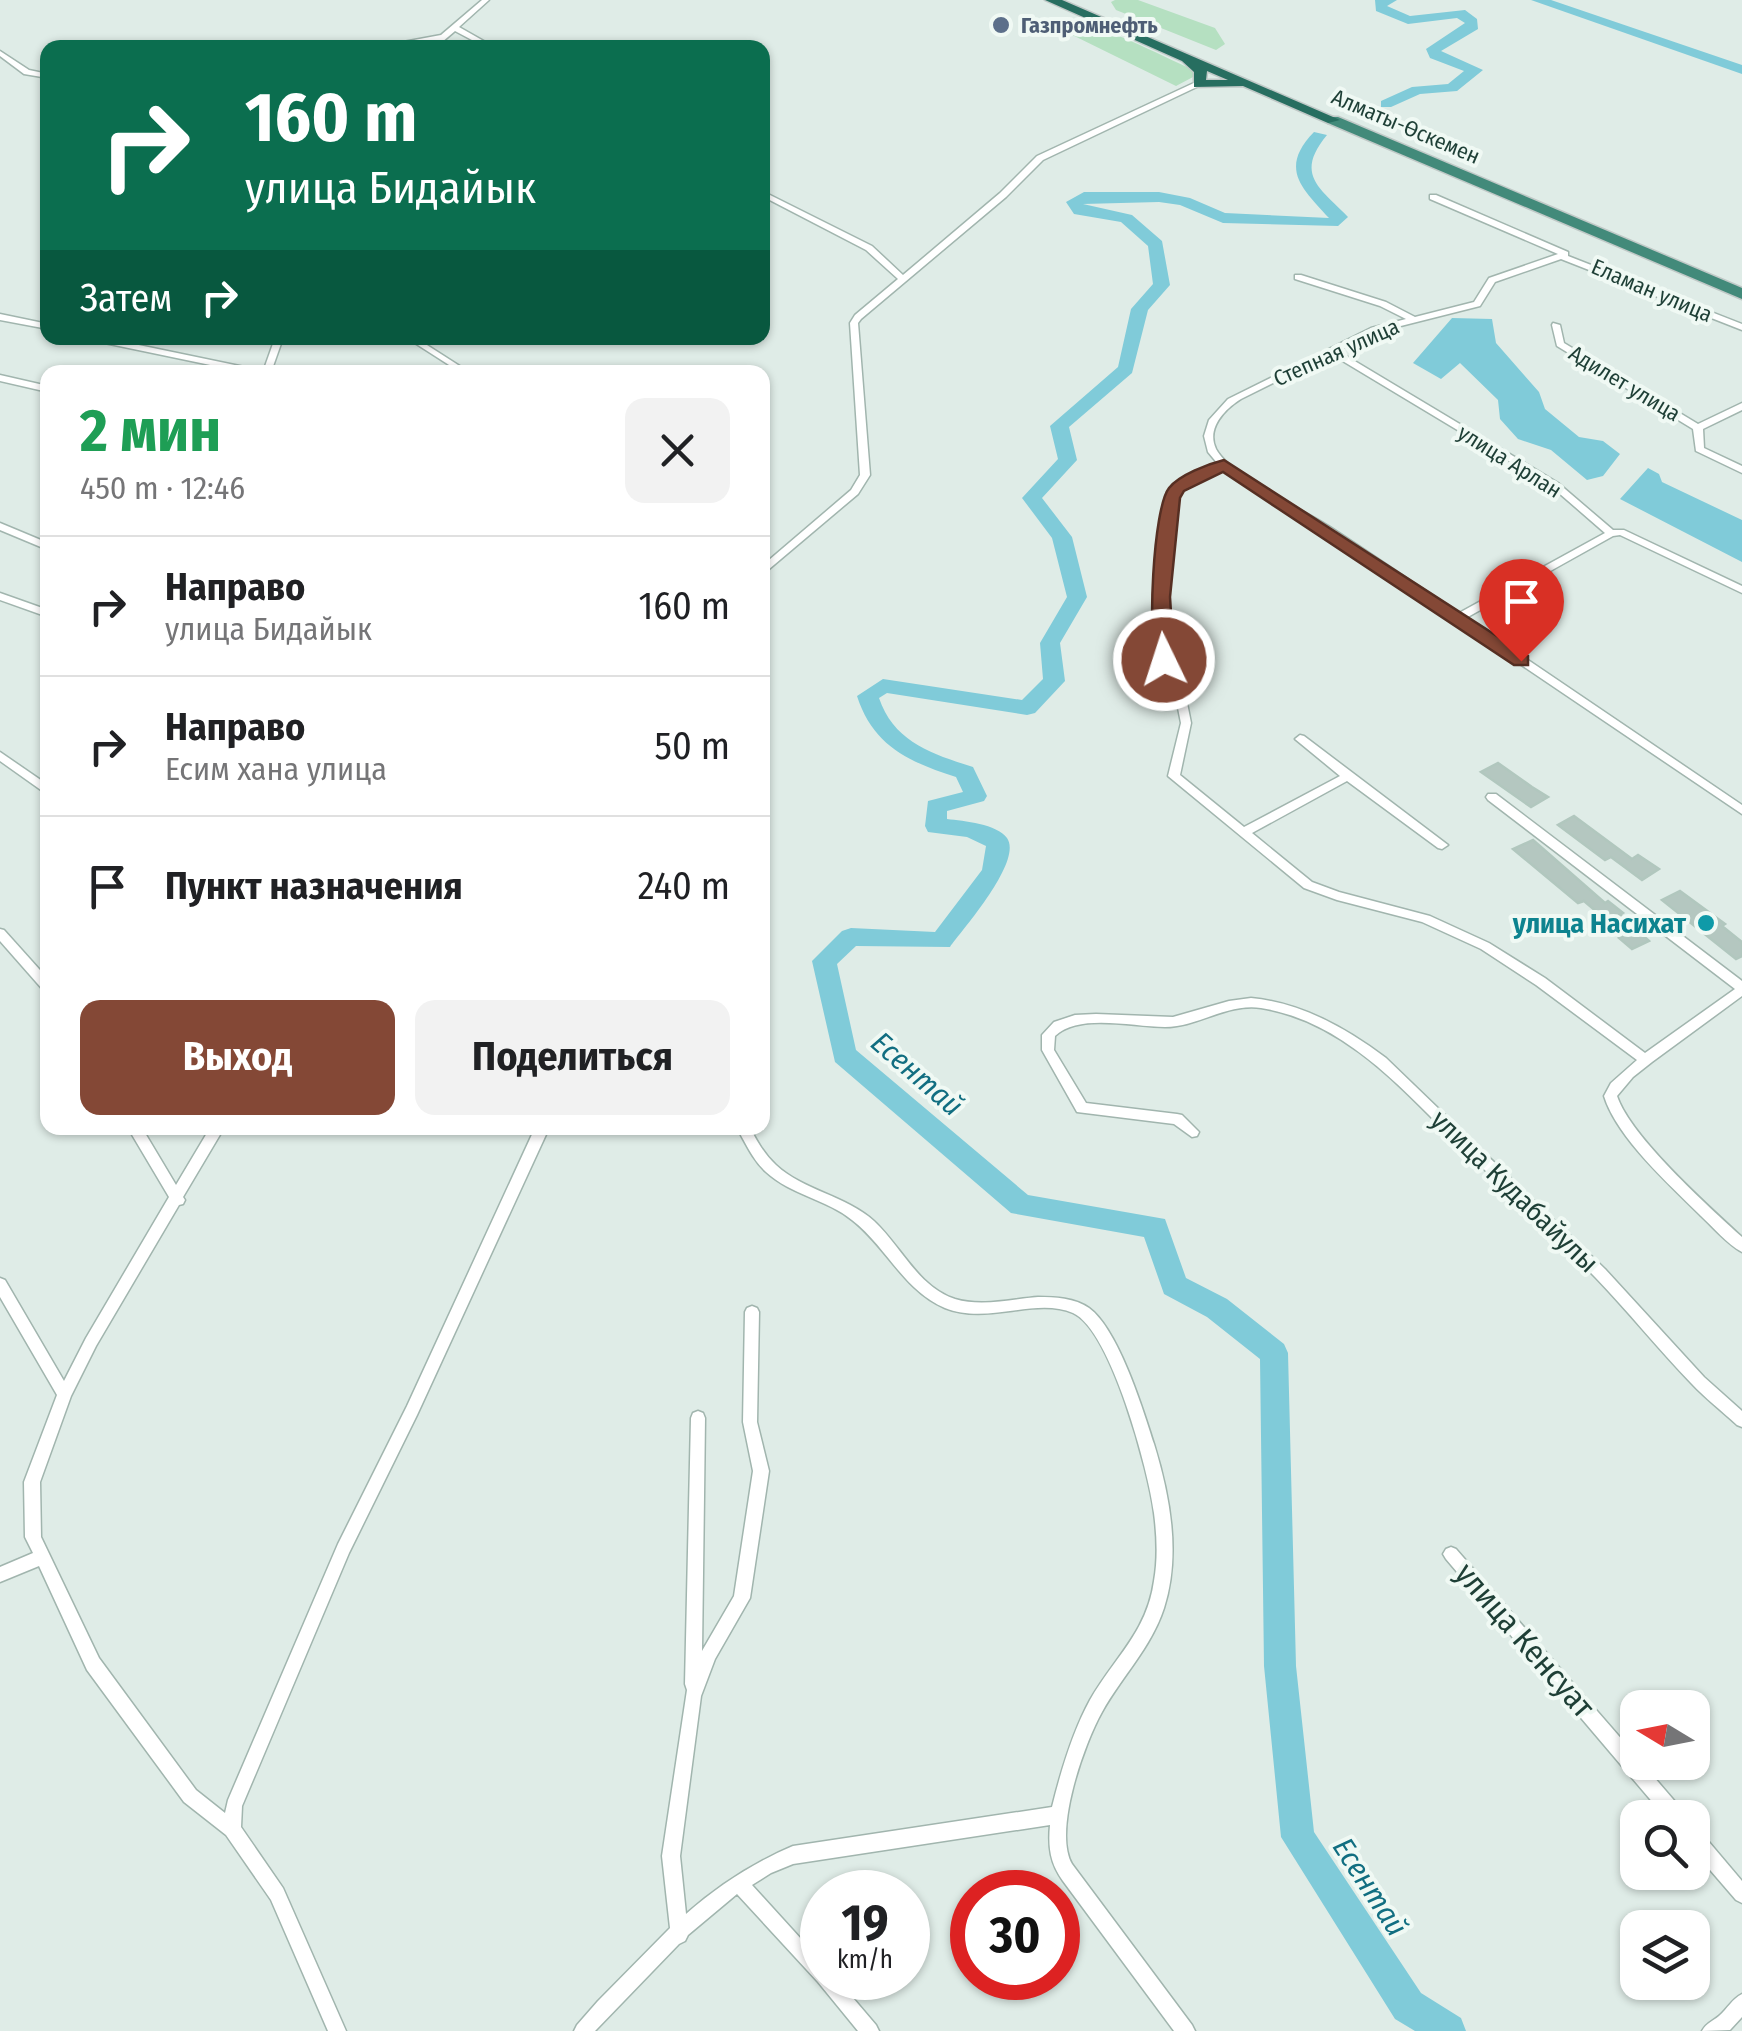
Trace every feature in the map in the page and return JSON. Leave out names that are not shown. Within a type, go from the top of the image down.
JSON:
[{"type":"highway","name":"Алматы-Өскемен","points":[[1052,0],[1742,284]]},
{"type":"highway","name":"Алматы-Өскемен","points":[[1078,0],[1742,294]]},
{"type":"highway","points":[[1184,56],[1201,71],[1199,84],[1262,88]]},
{"type":"street","points":[[440,40],[486,0]]},
{"type":"street","points":[[454,28],[477,40]]},
{"type":"street","points":[[425,40],[444,37]]},
{"type":"street","points":[[0,54],[27,72],[40,74]]},
{"type":"street","points":[[770,564],[855,492],[865,475],[854,324],[1040,158],[1199,84]]},
{"type":"street","points":[[1433,197],[1576,259]]},
{"type":"street","points":[[770,198],[869,248],[903,280]]},
{"type":"street","name":"Еламан улица","points":[[1561,256],[1742,327]]},
{"type":"street","name":"Степная улица","points":[[1224,465],[1211,450],[1210,438],[1211,424],[1224,405],[1374,330],[1477,304],[1492,280],[1561,256]]},
{"type":"street","points":[[1298,277],[1383,304],[1412,319]]},
{"type":"street","points":[[0,316],[40,325]]},
{"type":"street","name":"Адилет улица","points":[[1556,325],[1560,344],[1698,428],[1698,450],[1742,470]]},
{"type":"street","points":[[129,345],[221,365]]},
{"type":"street","points":[[421,345],[454,365]]},
{"type":"street","name":"улица Арлан","points":[[1332,352],[1555,485],[1611,533],[1634,538],[1742,590]]},
{"type":"street","points":[[0,378],[40,387]]},
{"type":"street","points":[[1698,428],[1742,406]]},
{"type":"street","points":[[1646,1060],[1500,955],[1426,918],[1327,894],[1308,885],[1174,776],[1186,723],[1181,698],[1164,660],[1160,619],[1171,498],[1178,487],[1224,465],[1742,810]]},
{"type":"street","points":[[0,526],[40,544]]},
{"type":"street","points":[[1458,618],[1611,533]]},
{"type":"street","points":[[0,596],[40,611]]},
{"type":"street","points":[[1300,739],[1442,845]]},
{"type":"street","points":[[0,756],[40,785]]},
{"type":"street","points":[[1243,833],[1348,776]]},
{"type":"street","points":[[1492,798],[1742,989],[1627,1073],[1610,1092],[1614,1114],[1742,1246]]},
{"type":"street","points":[[0,933],[40,979]]},
{"type":"street","name":"улица Кудабайулы","points":[[1192,1132],[1178,1119],[1082,1108],[1048,1050],[1049,1031],[1076,1020],[1174,1022],[1231,1005],[1260,1004],[1307,1016],[1343,1033],[1381,1061],[1600,1273],[1699,1382],[1742,1420]]},
{"type":"street","points":[[139,1135],[178,1200]]},
{"type":"street","points":[[214,1135],[90,1342],[64,1395],[32,1482],[33,1537],[93,1664],[190,1796],[232,1830],[277,1894],[338,2031]]},
{"type":"street","points":[[232,1830],[234,1806],[344,1550],[539,1135]]},
{"type":"street","points":[[747,1135],[754,1154],[768,1171],[868,1223],[924,1289],[952,1304],[1000,1309],[1054,1304],[1079,1309],[1098,1323],[1138,1420],[1156,1480],[1164,1559],[1157,1604],[1141,1646],[1095,1706],[1058,1815],[1059,1859],[1186,2031]]},
{"type":"street","points":[[0,1284],[64,1395]]},
{"type":"street","points":[[693,1696],[708,1655],[742,1598],[761,1471],[750,1422],[752,1312]]},
{"type":"street","points":[[678,1934],[671,1856],[693,1696],[698,1418]]},
{"type":"street","name":"улица Кенсуат","points":[[1451,1554],[1663,1800]]},
{"type":"street","points":[[0,1575],[42,1556]]},
{"type":"street","points":[[583,2031],[678,1934],[766,1864],[793,1855],[1058,1815]]},
{"type":"street","points":[[1710,1856],[1742,1894]]},
{"type":"street","points":[[739,1883],[800,1950]]},
{"type":"street","points":[[844,2000],[870,2031]]},
{"type":"street","points":[[1710,2031],[1724,2024],[1742,2003]]},
{"type":"green space","points":[[1138,0],[1215,28],[1225,44],[1216,50],[1116,10],[1111,2]]},
{"type":"green space","points":[[1067,22],[1100,29],[1132,42],[1194,70],[1193,77],[1176,86],[1054,26]]},
{"type":"water","points":[[1452,318],[1492,319],[1496,343],[1539,392],[1545,409],[1579,437],[1603,441],[1620,454],[1603,476],[1587,480],[1551,450],[1518,439],[1500,419],[1498,400],[1460,363],[1441,379],[1413,363]]},
{"type":"water","points":[[1648,468],[1659,474],[1662,482],[1742,520],[1742,562],[1620,499]]},
{"type":"building","points":[[1498,763],[1548,797],[1531,807],[1481,772]]},
{"type":"building","points":[[1574,816],[1632,859],[1638,855],[1659,869],[1642,880],[1611,857],[1605,860],[1558,825]]},
{"type":"building","points":[[1533,840],[1605,903],[1608,901],[1623,913],[1620,915],[1649,941],[1632,949],[1619,938],[1624,935],[1584,901],[1578,903],[1513,849]]},
{"type":"building","points":[[1680,891],[1725,924],[1722,926],[1742,942],[1742,956],[1736,959],[1662,900]]},
{"type":"waterway","name":"Есентай","points":[[1386,104],[1417,90],[1452,88],[1476,70],[1435,55],[1433,49],[1471,29],[1472,22],[1460,13],[1408,20],[1381,8],[1380,3],[1390,0]]},
{"type":"waterway","points":[[1538,0],[1742,70]]},
{"type":"waterway","name":"Есентай","points":[[1319,135],[1309,146],[1303,168],[1311,190],[1340,217],[1332,223],[1223,218],[1184,201],[1159,197],[1084,197],[1074,202],[1080,211],[1126,218],[1156,244],[1162,285],[1140,309],[1126,369],[1059,426],[1068,460],[1032,498],[1062,537],[1077,597],[1050,643],[1054,681],[1027,708],[883,686],[868,696],[874,713],[892,739],[933,762],[965,772],[976,796],[936,806],[936,826],[971,830],[998,842],[993,872],[941,941],[851,937],[824,961],[844,1055],[1021,1205],[1155,1227],[1174,1286],[1217,1308],[1274,1353],[1280,1666],[1298,1837],[1408,2006],[1448,2031]]},
{"type":"place","name":"Газпромнефть","points":[[1001,25]]},
{"type":"place","name":"улица Насихат","points":[[1706,923]]},
{"type":"route","points":[[1164,660],[1160,597],[1171,498],[1178,487],[1224,465],[1521,661]]}]
